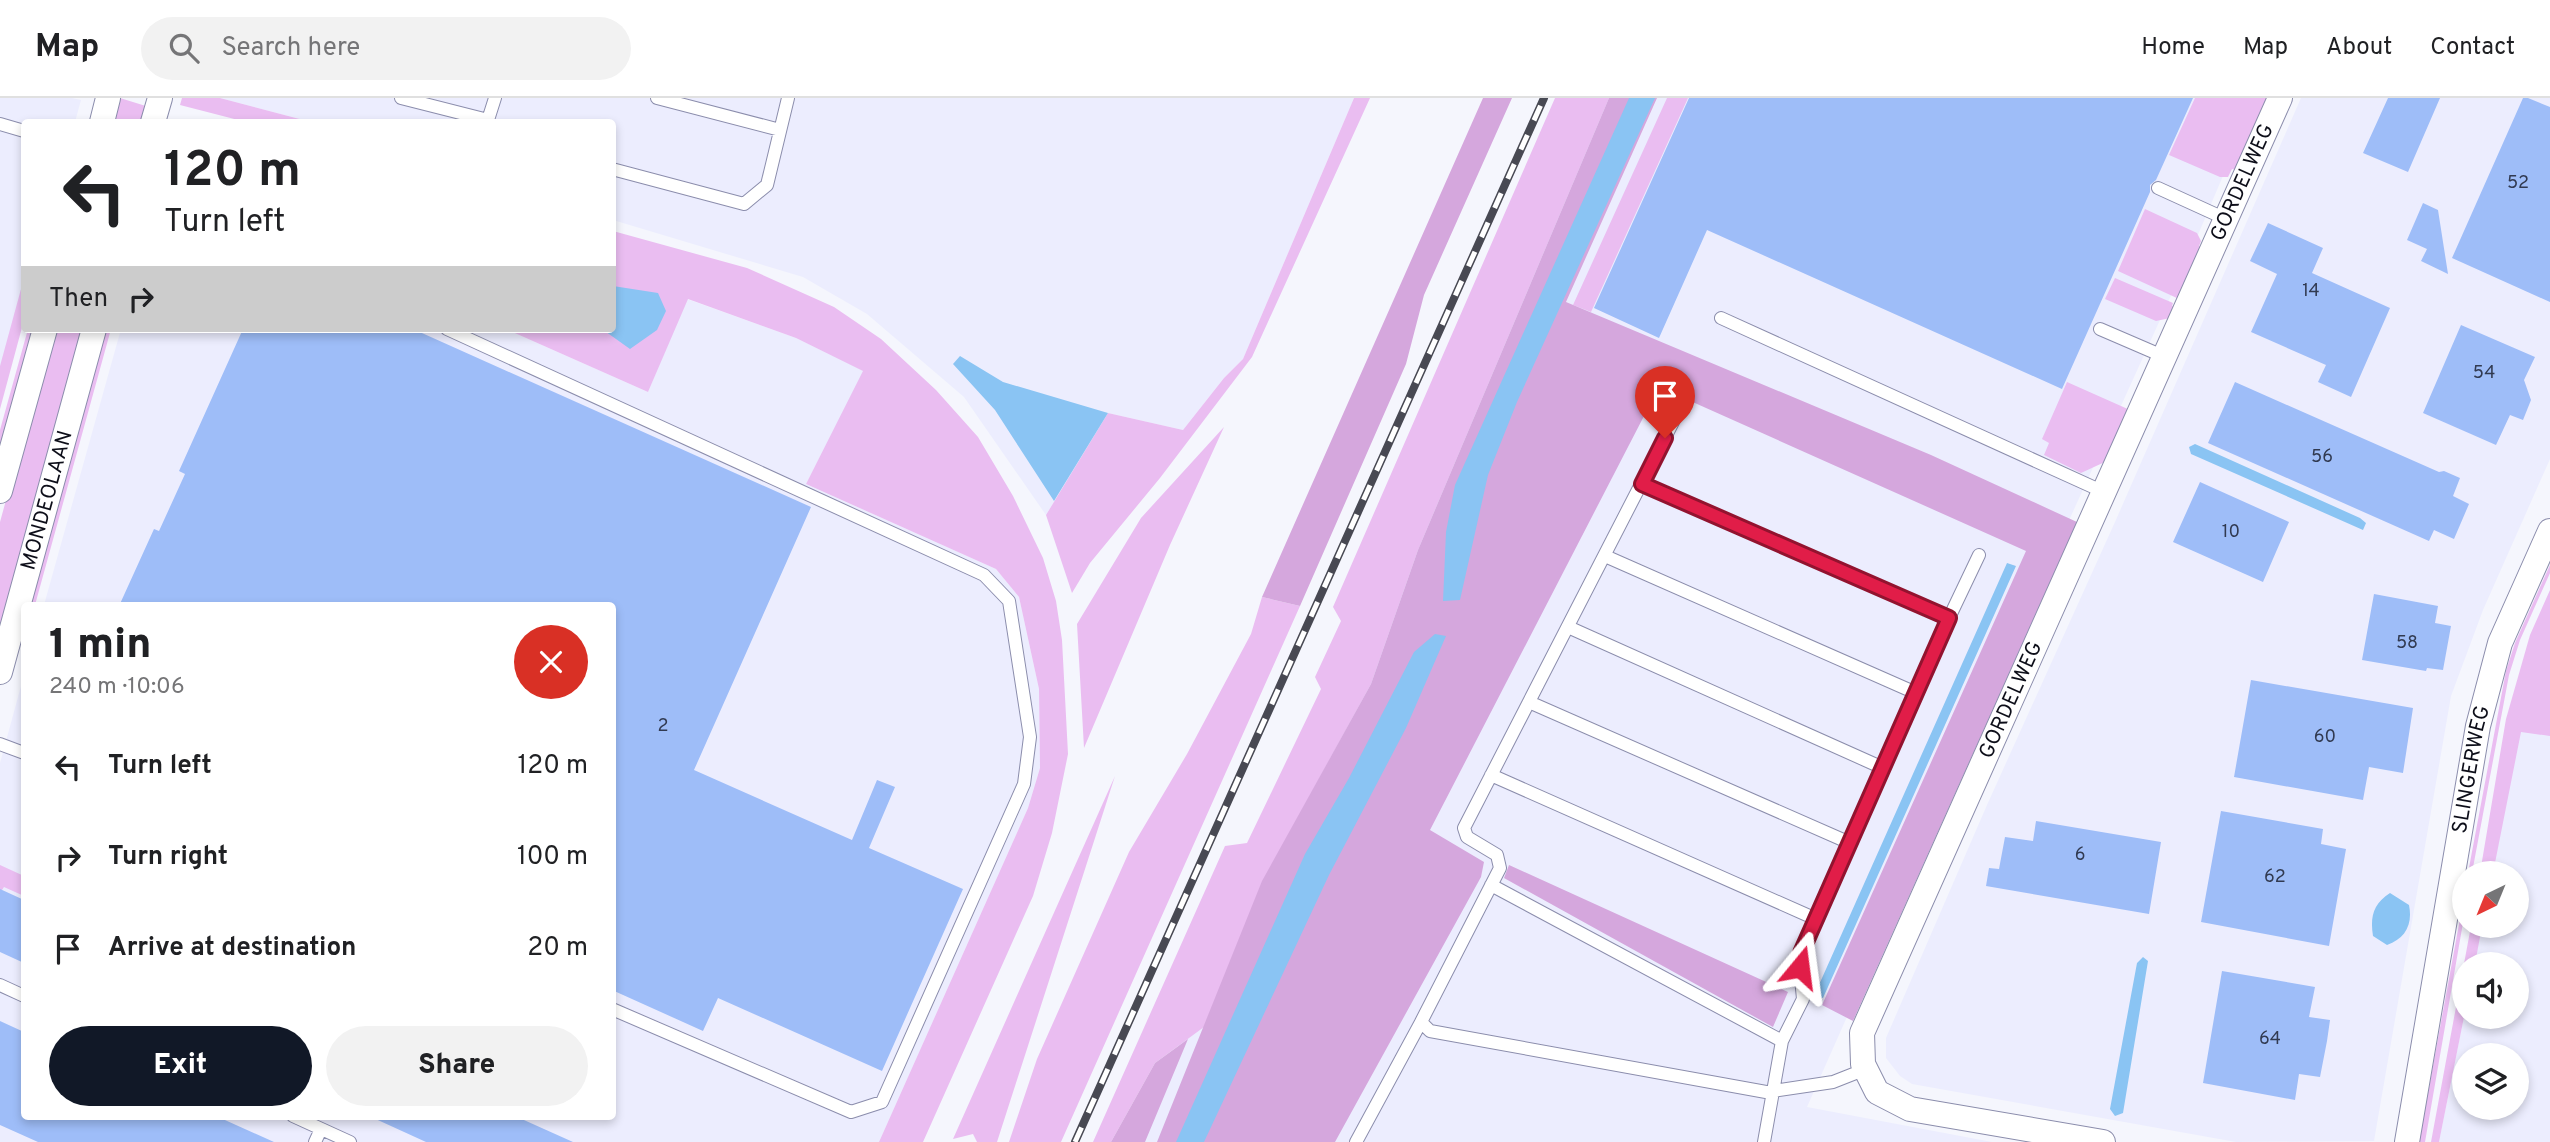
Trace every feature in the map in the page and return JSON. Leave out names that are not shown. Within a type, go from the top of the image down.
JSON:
[{"type":"street","points":[[103,119],[108,98]]},
{"type":"street","points":[[154,119],[160,98]]},
{"type":"street","name":"GORDELWEG","points":[[2104,1142],[2011,1134],[1910,1109],[1877,1092],[1863,1064],[1862,1033],[2280,98]]},
{"type":"street","points":[[0,491],[44,333]]},
{"type":"street","name":"MONDEOLAAN","points":[[0,672],[93,333]]},
{"type":"street","name":"SLINGERWEG","points":[[2407,1142],[2478,726],[2500,643],[2550,531]]},
{"type":"lane","points":[[401,98],[481,119]]},
{"type":"lane","points":[[490,119],[495,98]]},
{"type":"lane","points":[[657,98],[780,130]]},
{"type":"lane","points":[[616,170],[744,204],[767,185],[788,98]]},
{"type":"lane","points":[[0,124],[21,130]]},
{"type":"lane","points":[[2158,188],[2226,219]]},
{"type":"lane","points":[[1721,318],[2104,492]]},
{"type":"lane","points":[[2100,329],[2165,357]]},
{"type":"lane","points":[[456,333],[984,575],[1009,601],[1030,737],[1024,783],[882,1102],[851,1111],[616,1011]]},
{"type":"lane","points":[[1356,1142],[1500,868],[1497,855],[1467,837],[1464,828],[1676,416]]},
{"type":"lane","points":[[1642,484],[1949,618]]},
{"type":"lane","points":[[1764,1142],[1782,1041],[1803,999],[1801,953],[1979,555]]},
{"type":"lane","points":[[1605,556],[1916,693]]},
{"type":"lane","points":[[1568,627],[1883,768]]},
{"type":"lane","points":[[1529,702],[1850,842]]},
{"type":"lane","points":[[0,744],[21,752]]},
{"type":"lane","points":[[1491,775],[1816,919]]},
{"type":"lane","points":[[1491,885],[1782,1041]]},
{"type":"lane","points":[[0,985],[21,995]]},
{"type":"lane","points":[[1421,1022],[1430,1031],[1766,1092],[1833,1082],[1866,1069]]},
{"type":"lane","points":[[302,1120],[350,1142]]},
{"type":"lane","points":[[316,1142],[321,1129]]},
{"type":"shaded area","points":[[0,98],[81,100],[76,119],[21,119],[21,318],[0,396]]},
{"type":"shaded area","points":[[120,98],[149,107],[145,119],[110,119]]},
{"type":"shaded area","points":[[182,98],[220,98],[300,119],[234,119],[180,105]]},
{"type":"shaded area","points":[[220,98],[1354,98],[1243,359],[1224,378],[1183,430],[1108,413],[1046,515],[964,397],[867,314],[803,277],[616,221],[616,119],[300,119]]},
{"type":"shaded area","points":[[1354,98],[1370,98],[1252,357],[1160,478],[1090,563],[1072,593],[1046,515],[1108,413],[1183,430],[1224,378],[1243,359]]},
{"type":"shaded area","points":[[1483,98],[1512,98],[1424,295],[1406,364],[1300,606],[1262,597]]},
{"type":"shaded area","points":[[1555,98],[1609,98],[1418,550],[1371,684],[1263,881],[1204,1027],[1155,1063],[1111,1142],[1093,1142],[1225,846],[1247,843],[1321,689],[1315,677],[1341,621],[1333,607]]},
{"type":"shaded area","points":[[1577,98],[2256,98],[2189,256],[1807,1107],[1992,1142],[1138,1142]]},
{"type":"shaded area","points":[[1609,98],[1657,98],[1566,302],[1931,455],[2077,522],[1853,1021],[1822,1005],[2026,551],[1659,387],[1430,830],[1484,862],[1481,877],[1335,1142],[1157,1142],[1262,881],[1371,684],[1418,550]]},
{"type":"shaded area","points":[[1667,98],[1688,98],[1591,312],[1573,305]]},
{"type":"shaded area","points":[[2195,98],[2269,98],[2236,170],[2232,169],[2228,177],[2220,177],[2169,155]]},
{"type":"shaded area","points":[[2301,98],[2550,98],[2550,459],[2483,610],[2451,696],[2374,1141],[2236,1142],[1912,1084],[1900,1076],[1886,1058],[1886,1038]]},
{"type":"shaded area","points":[[2145,209],[2197,233],[2201,241],[2199,246],[2203,248],[2179,299],[2118,271]]},
{"type":"shaded area","points":[[616,232],[747,268],[834,307],[881,339],[936,390],[978,437],[1013,496],[1043,558],[1056,601],[1062,640],[1068,754],[1052,833],[1033,896],[923,1142],[879,1142],[1028,808],[1040,768],[1039,689],[1019,597],[996,569],[806,484],[863,371],[796,338],[688,299],[648,392],[515,333],[616,333]]},
{"type":"shaded area","points":[[2115,278],[2173,303],[2172,306],[2175,307],[2170,318],[2156,321],[2105,299]]},
{"type":"shaded area","points":[[21,289],[21,331],[0,409],[0,366]]},
{"type":"shaded area","points":[[687,299],[796,338],[864,371],[806,484],[996,569],[1019,597],[1039,689],[1040,768],[1028,808],[879,1142],[0,1142],[0,763],[21,686],[21,1120],[616,1120],[616,602],[45,602],[120,333],[515,333],[648,392]]},
{"type":"shaded area","points":[[27,333],[35,333],[0,459],[0,430]]},
{"type":"shaded area","points":[[52,333],[86,333],[0,641],[0,522]]},
{"type":"shaded area","points":[[102,333],[110,333],[36,602],[28,602]]},
{"type":"shaded area","points":[[2067,382],[2130,410],[2107,461],[2081,473],[2044,455],[2049,443],[2042,439]]},
{"type":"shaded area","points":[[1224,427],[1170,545],[1084,748],[1077,624],[1141,518]]},
{"type":"shaded area","points":[[2550,565],[2550,573],[2520,640],[2509,675],[2474,861],[2470,861],[2506,671],[2515,643]]},
{"type":"shaded area","points":[[2550,590],[2550,736],[2521,732],[2495,861],[2482,861],[2506,719],[2530,635]]},
{"type":"shaded area","points":[[1262,597],[1300,606],[1061,1142],[1009,1142],[1037,1059],[1129,852],[1187,754],[1251,634]]},
{"type":"shaded area","points":[[2550,608],[2550,1142],[2439,1142],[2452,1077],[2452,1120],[2529,1120],[2529,1043],[2459,1043],[2462,1029],[2529,1029],[2529,952],[2474,952],[2477,938],[2529,938],[2529,861],[2491,861],[2529,655]]},
{"type":"shaded area","points":[[1115,776],[997,1142],[977,1142],[973,1134],[953,1139]]},
{"type":"shaded area","points":[[0,865],[21,875],[21,895],[4,887],[0,893]]},
{"type":"shaded area","points":[[1509,865],[1788,992],[1773,1027],[1504,878]]},
{"type":"shaded area","points":[[2456,938],[2460,938],[2458,952],[2454,952]]},
{"type":"shaded area","points":[[2469,938],[2480,938],[2477,952],[2466,952]]},
{"type":"shaded area","points":[[2452,962],[2452,986],[2425,1142],[2419,1142]]},
{"type":"shaded area","points":[[2452,1029],[2462,1029],[2459,1043],[2452,1043],[2452,1077],[2439,1142],[2431,1142]]},
{"type":"shaded area","points":[[1188,1039],[1145,1142],[1111,1142],[1155,1063]]},
{"type":"water","points":[[1629,98],[1655,98],[1517,402],[1488,475],[1460,600],[1443,601],[1446,532],[1455,485]]},
{"type":"water","points":[[616,286],[658,293],[666,311],[657,330],[630,349],[608,333],[616,333]]},
{"type":"water","points":[[960,356],[1003,382],[1108,413],[1054,501],[995,410],[953,364]]},
{"type":"water","points":[[2195,444],[2360,518],[2366,523],[2363,530],[2191,454],[2189,447]]},
{"type":"water","points":[[2007,563],[2016,566],[1823,998],[1814,996]]},
{"type":"water","points":[[1435,634],[1446,636],[1406,728],[1329,875],[1204,1142],[1176,1142],[1305,854],[1349,778],[1414,652]]},
{"type":"water","points":[[2390,893],[2409,905],[2410,919],[2403,935],[2387,945],[2373,936],[2372,923],[2376,906]]},
{"type":"water","points":[[2143,957],[2148,961],[2123,1113],[2115,1116],[2110,1109],[2137,963]]},
{"type":"building","points":[[1689,98],[2193,98],[2156,180],[2150,185],[2150,192],[2062,389],[1707,230],[1659,338],[1594,308]]},
{"type":"building","points":[[2388,98],[2440,98],[2408,172],[2363,153]]},
{"type":"building","points":[[2523,98],[2550,107],[2550,302],[2452,258]]},
{"type":"building","points":[[2423,203],[2438,210],[2448,274],[2421,261],[2427,249],[2407,240]]},
{"type":"building","points":[[2268,223],[2323,248],[2312,273],[2390,308],[2351,397],[2318,382],[2326,365],[2251,332],[2277,274],[2250,261]]},
{"type":"building","points":[[2461,325],[2535,357],[2524,380],[2531,400],[2523,420],[2510,415],[2496,445],[2423,413]]},
{"type":"building","points":[[241,333],[422,333],[811,507],[694,770],[852,840],[877,780],[895,787],[869,848],[963,889],[882,1071],[718,998],[703,1031],[616,992],[616,602],[121,602],[154,529],[159,531],[185,474],[179,471]]},
{"type":"building","points":[[2235,382],[2439,472],[2444,471],[2460,478],[2453,496],[2469,504],[2454,539],[2434,530],[2429,541],[2208,443]]},
{"type":"building","points":[[2200,482],[2289,522],[2263,582],[2173,542]]},
{"type":"building","points":[[2374,594],[2438,606],[2435,623],[2451,626],[2443,670],[2427,668],[2426,671],[2362,660]]},
{"type":"building","points":[[2251,680],[2413,708],[2403,773],[2369,767],[2363,800],[2234,777]]},
{"type":"building","points":[[2221,811],[2323,829],[2321,844],[2346,849],[2329,946],[2201,922]]},
{"type":"building","points":[[2036,821],[2161,842],[2149,914],[1986,886],[1989,868],[1999,869],[2005,837],[2033,841]]},
{"type":"building","points":[[0,889],[21,899],[21,962],[0,952]]},
{"type":"building","points":[[2222,971],[2315,987],[2309,1017],[2330,1020],[2327,1041],[2320,1077],[2299,1074],[2295,1100],[2203,1083]]},
{"type":"building","points":[[0,1021],[21,1031],[21,1120],[225,1120],[274,1142],[38,1142],[0,1125]]},
{"type":"building","points":[[378,1120],[524,1120],[573,1142],[426,1142]]},
{"type":"railway","points":[[1075,1142],[1544,98]]},
{"type":"route","points":[[1665,438],[1642,484],[1949,618],[1801,953],[1800,967]]}]
